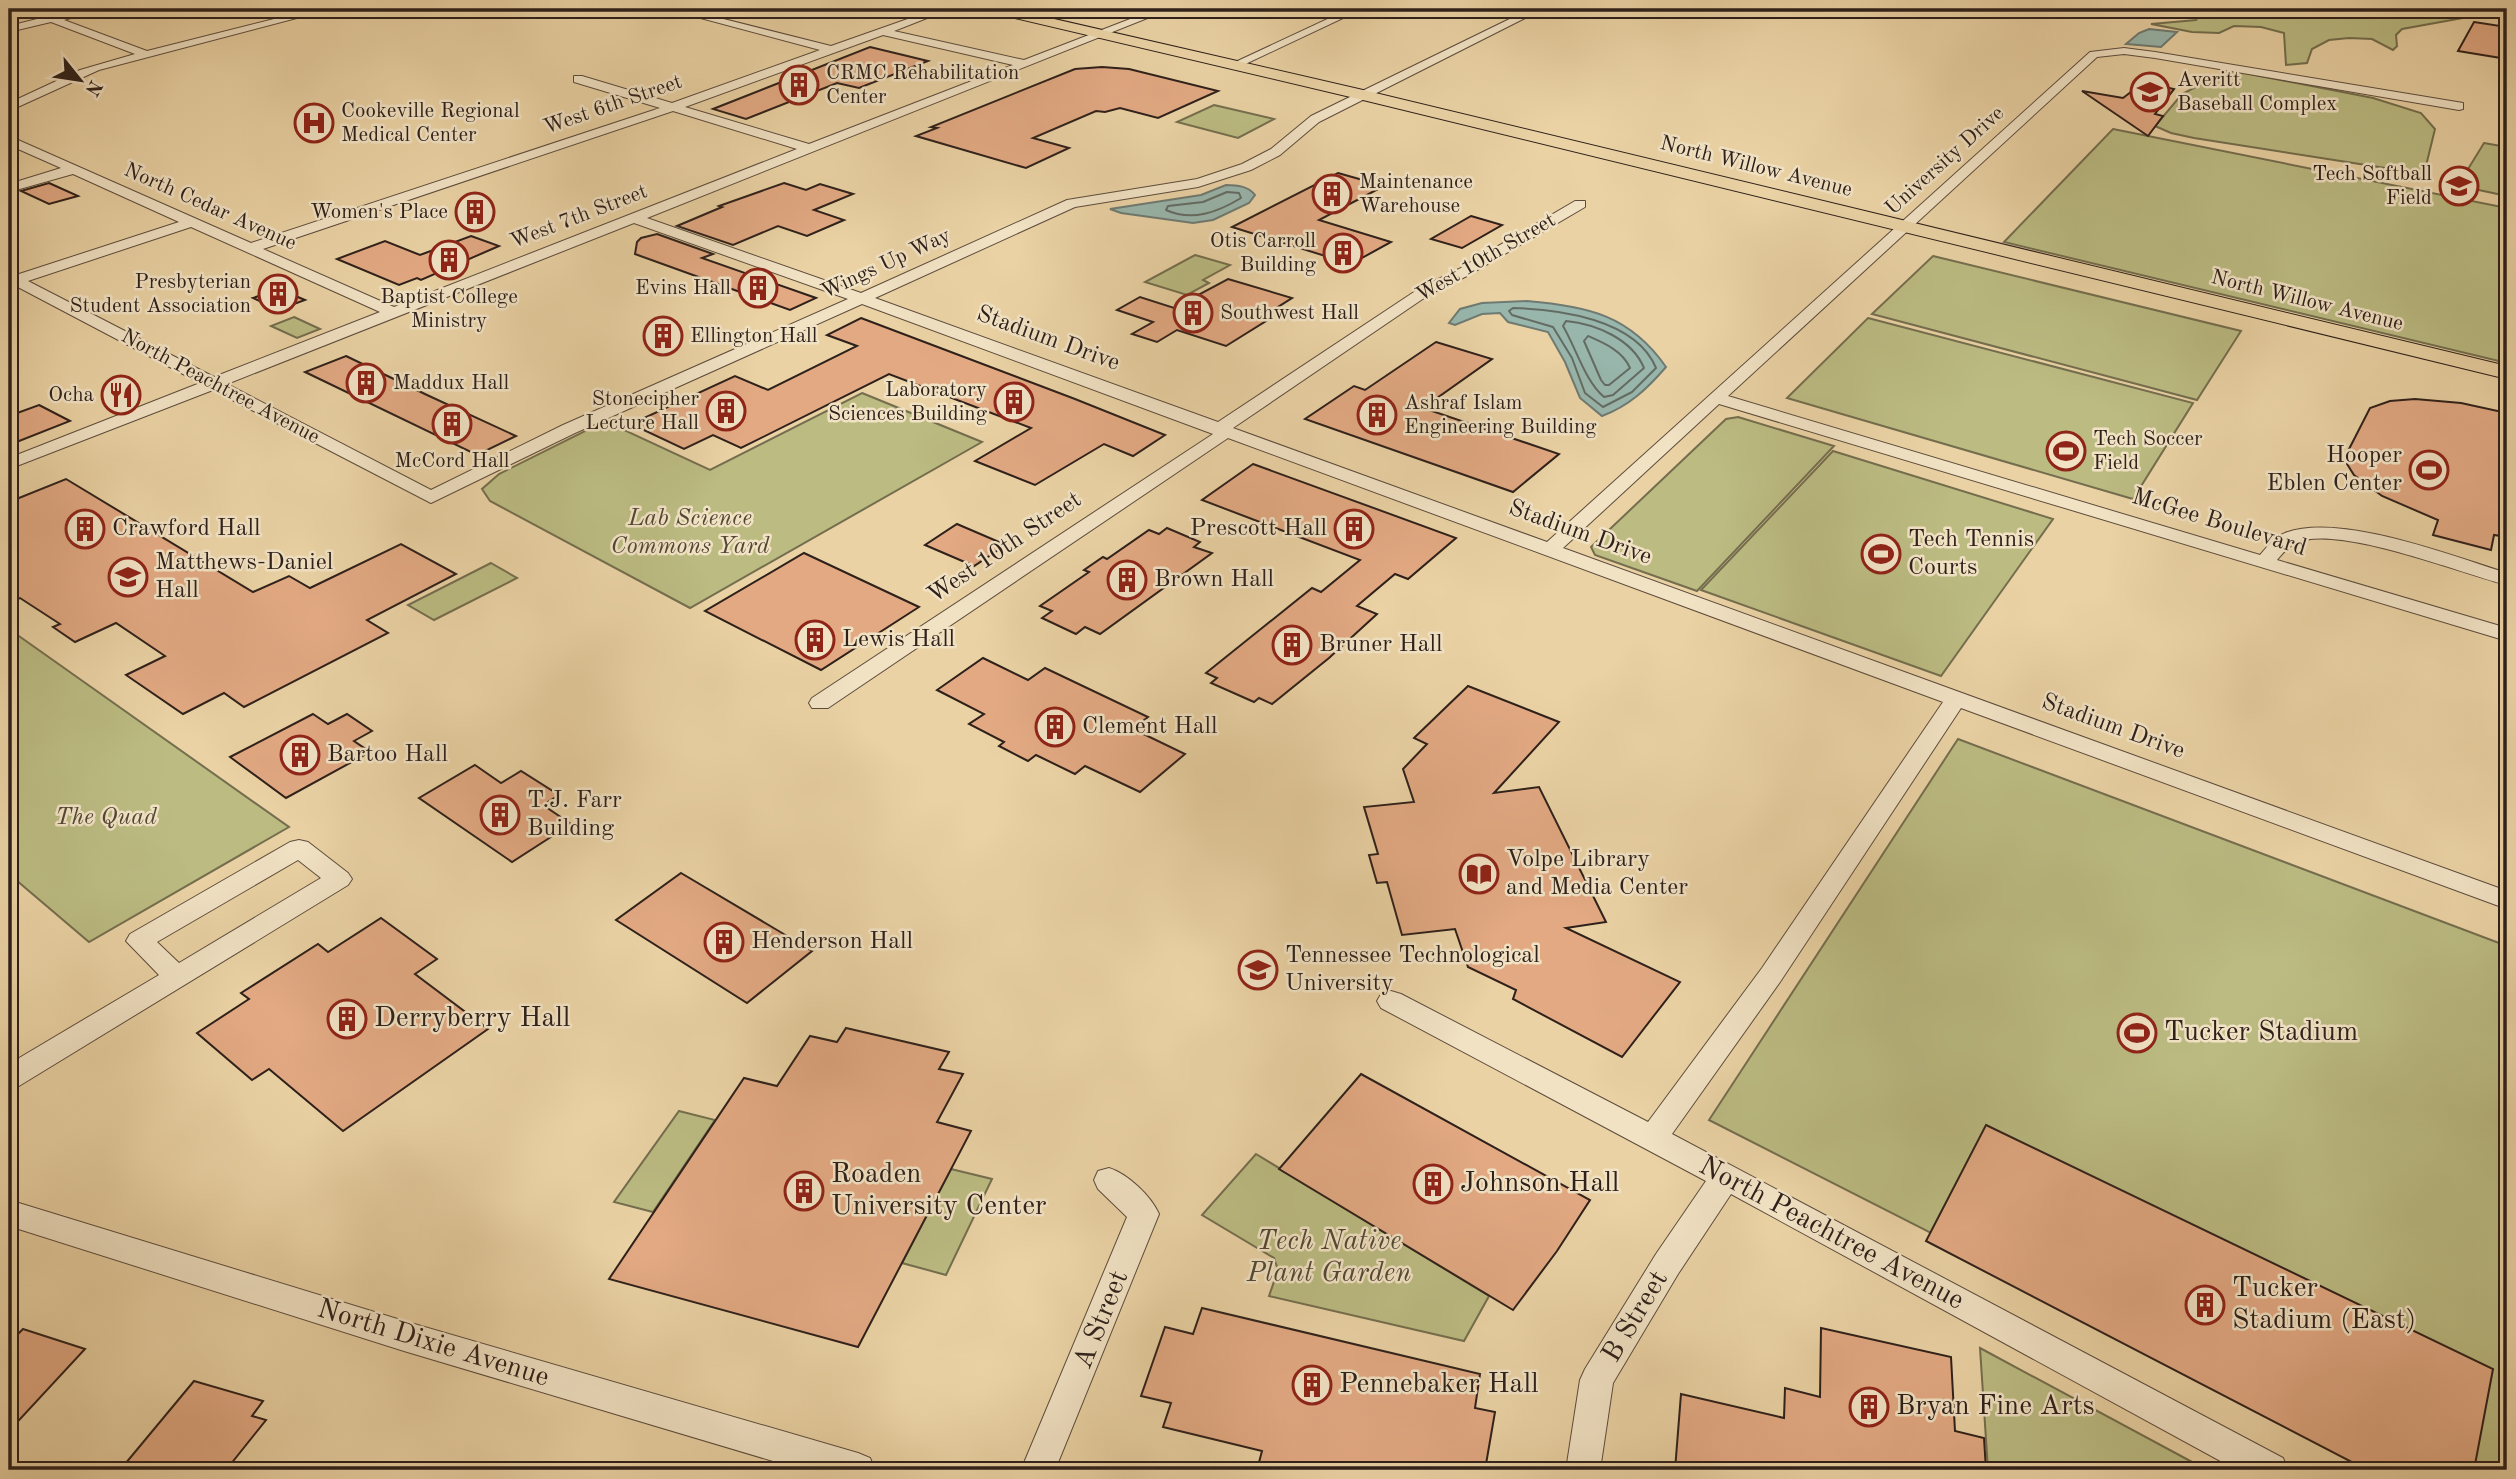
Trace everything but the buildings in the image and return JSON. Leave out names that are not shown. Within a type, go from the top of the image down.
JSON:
[{"type":"main road","name":"North Willow Avenue","points":[[994,9],[1363,94],[2507,373]]},
{"type":"street","points":[[26,9],[147,55]]},
{"type":"street","points":[[9,29],[95,9]]},
{"type":"street","points":[[9,107],[25,102],[66,78],[326,9]]},
{"type":"street","points":[[675,9],[833,50]]},
{"type":"street","name":"West 6th Street","points":[[251,248],[671,108],[945,9]]},
{"type":"street","name":"West 7th Street","points":[[9,464],[1165,9]]},
{"type":"street","points":[[1235,65],[1357,9]]},
{"type":"street","name":"Wings Up Way","points":[[431,497],[569,429],[1072,203],[1182,186],[1245,168],[1286,144],[1315,119],[1538,9]]},
{"type":"street","points":[[884,32],[1024,64]]},
{"type":"street","name":"University Drive","points":[[1550,549],[2094,54],[2107,51],[2134,52],[2459,106]]},
{"type":"street","points":[[578,79],[811,149]]},
{"type":"street","name":"North Cedar Avenue","points":[[9,140],[394,313]]},
{"type":"street","points":[[9,188],[74,169]]},
{"type":"street","name":"West 10th Street","points":[[820,703],[1425,291],[1464,272],[1580,204]]},
{"type":"street","name":"Stadium Drive","points":[[634,218],[863,299],[1219,433],[1550,549],[2507,900]]},
{"type":"street","points":[[11,279],[192,222]]},
{"type":"street","name":"North Peachtree Avenue","points":[[11,279],[431,497]]},
{"type":"street","name":"McGee Boulevard","points":[[1716,398],[2507,635]]},
{"type":"street","points":[[2265,562],[2276,547],[2294,536],[2328,533],[2360,538],[2507,579]]},
{"type":"street","points":[[1653,1138],[1771,975],[1957,698]]},
{"type":"street","points":[[9,1078],[339,879],[299,848],[139,941],[177,976]]},
{"type":"street","name":"North Peachtree Avenue","points":[[1391,1001],[1653,1138],[2271,1470]]},
{"type":"street","name":"B Street","points":[[1583,1470],[1597,1380],[1667,1264],[1725,1178]]},
{"type":"street","name":"A Street","points":[[1038,1470],[1100,1328],[1144,1214],[1109,1180]]},
{"type":"street","name":"North Dixie Avenue","points":[[9,1213],[404,1336],[858,1470]]},
{"type":"green space","points":[[2176,9],[2469,9],[2485,14],[2402,29],[2396,35],[2397,46],[2393,50],[2372,39],[2329,40],[2312,49],[2307,63],[2286,65],[2284,33],[2261,27],[2234,26],[2219,33],[2192,32],[2151,24],[2196,20],[2198,17],[2192,11]]},
{"type":"green space","name":"Averitt Baseball Complex","points":[[2229,70],[2373,98],[2421,113],[2435,129],[2424,174],[2194,138],[2155,126],[2182,94]]},
{"type":"green space","points":[[1214,105],[1274,119],[1238,138],[1177,122]]},
{"type":"green space","points":[[2113,129],[2507,208],[2507,363],[2004,242]]},
{"type":"green space","name":"Tech Softball Field","points":[[2484,143],[2507,147],[2507,196],[2474,189],[2460,182]]},
{"type":"green space","points":[[1195,255],[1230,265],[1203,280],[1209,283],[1187,295],[1145,282]]},
{"type":"green space","name":"Tech Soccer Field","points":[[1933,256],[2241,331],[2197,400],[1872,314]]},
{"type":"green space","points":[[294,317],[320,329],[297,338],[271,326]]},
{"type":"green space","name":"Tech Soccer Field","points":[[1868,318],[2193,403],[2133,499],[1787,398]]},
{"type":"green space","name":"Lab Science Commons Yard","points":[[862,393],[982,442],[690,608],[490,501],[482,489],[499,474],[605,421],[710,470]]},
{"type":"green space","points":[[1738,417],[1834,446],[1697,591],[1595,555],[1591,547],[1726,419]]},
{"type":"green space","name":"Tech Tennis Courts","points":[[1833,451],[2053,519],[1941,676],[1701,590]]},
{"type":"green space","points":[[491,563],[517,578],[434,620],[408,605]]},
{"type":"green space","name":"The Quad","points":[[9,629],[289,827],[89,942],[9,874]]},
{"type":"green space","name":"Tucker Stadium","points":[[1958,739],[2507,946],[2507,1470],[2397,1470],[1709,1120]]},
{"type":"green space","points":[[679,1111],[715,1120],[653,1212],[614,1202]]},
{"type":"green space","name":"Tech Native Plant Garden","points":[[1256,1154],[1489,1296],[1464,1341],[1269,1296],[1278,1270],[1274,1258],[1202,1215]]},
{"type":"green space","points":[[951,1169],[992,1179],[946,1275],[902,1263]]},
{"type":"green space","points":[[1980,1348],[2207,1470],[1988,1470]]},
{"type":"water","points":[[2149,29],[2177,32],[2161,47],[2126,44],[2139,33]]},
{"type":"water","points":[[1226,185],[1246,188],[1255,195],[1249,203],[1213,220],[1193,223],[1121,213],[1110,209],[1201,195]]},
{"type":"water","points":[[1527,301],[1569,306],[1605,316],[1638,335],[1666,367],[1637,396],[1602,416],[1580,398],[1565,362],[1548,332],[1508,322],[1500,313],[1482,314],[1455,325],[1449,323],[1460,309],[1482,303]]},
{"type":"place","name":"CRMC Rehabilitation Center","points":[[799,85]]},
{"type":"place","name":"Averitt Baseball Complex","points":[[2150,92]]},
{"type":"place","name":"Cookeville Regional Medical Center","points":[[314,123]]},
{"type":"place","name":"Tech Softball Field","points":[[2459,186]]},
{"type":"place","name":"Maintenance Warehouse","points":[[1332,194]]},
{"type":"place","name":"Women's Place","points":[[475,212]]},
{"type":"place","name":"Otis Carroll Building","points":[[1343,253]]},
{"type":"place","name":"Baptist College Ministry","points":[[449,260]]},
{"type":"place","name":"Evins Hall","points":[[758,288]]},
{"type":"place","name":"Presbyterian Student Association","points":[[278,294]]},
{"type":"place","name":"Southwest Hall","points":[[1193,313]]},
{"type":"place","name":"Ellington Hall","points":[[663,336]]},
{"type":"place","name":"Maddux Hall","points":[[366,383]]},
{"type":"place","name":"Ocha","points":[[121,395]]},
{"type":"place","name":"Laboratory Sciences Building","points":[[1014,402]]},
{"type":"place","name":"Stonecipher Lecture Hall","points":[[726,411]]},
{"type":"place","name":"Ashraf Islam Engineering Building","points":[[1377,415]]},
{"type":"place","name":"McCord Hall","points":[[452,424]]},
{"type":"place","name":"Tech Soccer Field","points":[[2066,451]]},
{"type":"place","name":"Hooper Eblen Center","points":[[2429,470]]},
{"type":"place","name":"Crawford Hall","points":[[85,529]]},
{"type":"place","name":"Prescott Hall","points":[[1354,529]]},
{"type":"place","name":"Tech Tennis Courts","points":[[1881,554]]},
{"type":"place","name":"Matthews-Daniel Hall","points":[[128,577]]},
{"type":"place","name":"Brown Hall","points":[[1127,580]]},
{"type":"place","name":"Lewis Hall","points":[[815,640]]},
{"type":"place","name":"Bruner Hall","points":[[1292,645]]},
{"type":"place","name":"Clement Hall","points":[[1055,727]]},
{"type":"place","name":"Bartoo Hall","points":[[300,755]]},
{"type":"place","name":"T.J. Farr Building","points":[[500,815]]},
{"type":"place","name":"Volpe Library and Media Center","points":[[1479,874]]},
{"type":"place","name":"Henderson Hall","points":[[724,942]]},
{"type":"place","name":"Tennessee Technological University","points":[[1258,970]]},
{"type":"place","name":"Derryberry Hall","points":[[347,1019]]},
{"type":"place","name":"Tucker Stadium","points":[[2137,1033]]},
{"type":"place","name":"Johnson Hall","points":[[1433,1184]]},
{"type":"place","name":"Roaden University Center","points":[[804,1191]]},
{"type":"place","name":"Tucker Stadium (East)","points":[[2205,1305]]},
{"type":"place","name":"Pennebaker Hall","points":[[1312,1385]]},
{"type":"place","name":"Bryan Fine Arts","points":[[1869,1407]]}]
